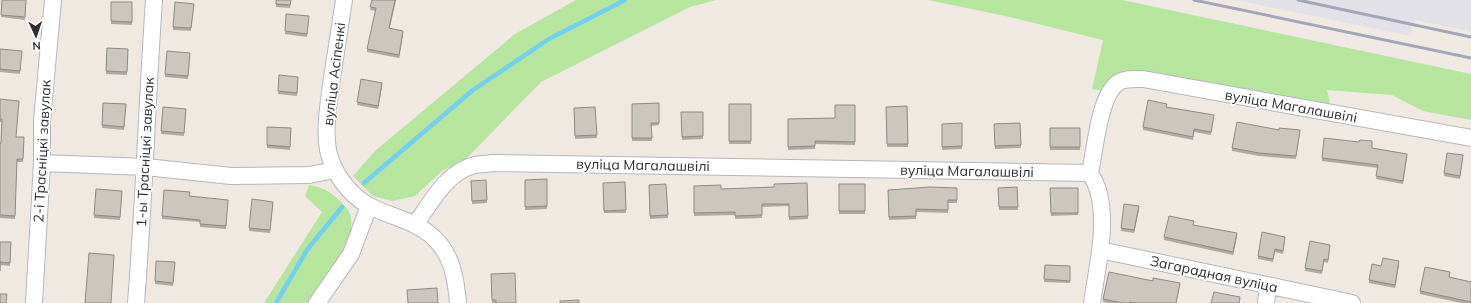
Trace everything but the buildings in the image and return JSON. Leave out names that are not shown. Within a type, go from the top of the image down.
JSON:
[{"type":"street","name":"2-і Трасніцкі завулак","points":[[34,303],[42,162],[42,121],[53,0]]},
{"type":"street","name":"1-ы Трасніцкі завулак","points":[[136,303],[146,166],[145,124],[154,0]]},
{"type":"street","name":"вуліца Асіпенкі","points":[[344,0],[329,102],[328,150],[335,170],[344,184],[369,206],[415,225],[433,237],[445,253],[453,268],[458,303]]},
{"type":"street","name":"вуліца Магалашвілі","points":[[415,225],[445,184],[458,172],[474,165],[493,163],[1090,173],[1104,102],[1109,91],[1118,83],[1128,79],[1143,79],[1471,138]]},
{"type":"street","points":[[42,162],[146,166],[231,176],[309,175],[335,170]]},
{"type":"street","points":[[1090,173],[1098,190],[1101,215],[1100,250],[1092,303]]},
{"type":"street","points":[[317,303],[351,254],[369,206]]},
{"type":"street","name":"Загарадная вуліца","points":[[1100,250],[1352,303]]},
{"type":"street","points":[[1266,303],[1268,286]]},
{"type":"shaded area","points":[[1236,0],[1471,0],[1471,31],[1414,20],[1410,36]]},
{"type":"green space","points":[[576,0],[716,0],[690,7],[541,82],[463,162],[443,170],[415,196],[392,201],[373,196],[353,176],[375,151],[515,34]]},
{"type":"green space","points":[[928,0],[1122,0],[1471,74],[1471,120],[1423,111],[1392,95],[1327,90],[1330,102],[1324,108],[1174,81],[1103,91],[1092,89],[1103,40],[1010,17]]},
{"type":"green space","points":[[309,185],[328,191],[346,207],[350,214],[351,224],[349,236],[338,260],[309,303],[264,303],[322,212],[305,196]]},
{"type":"waterway","points":[[364,183],[473,90],[549,39],[625,0]]},
{"type":"waterway","points":[[276,303],[307,250],[342,207]]},
{"type":"railway","points":[[1194,0],[1471,58]]},
{"type":"railway","points":[[1298,0],[1471,37]]}]
